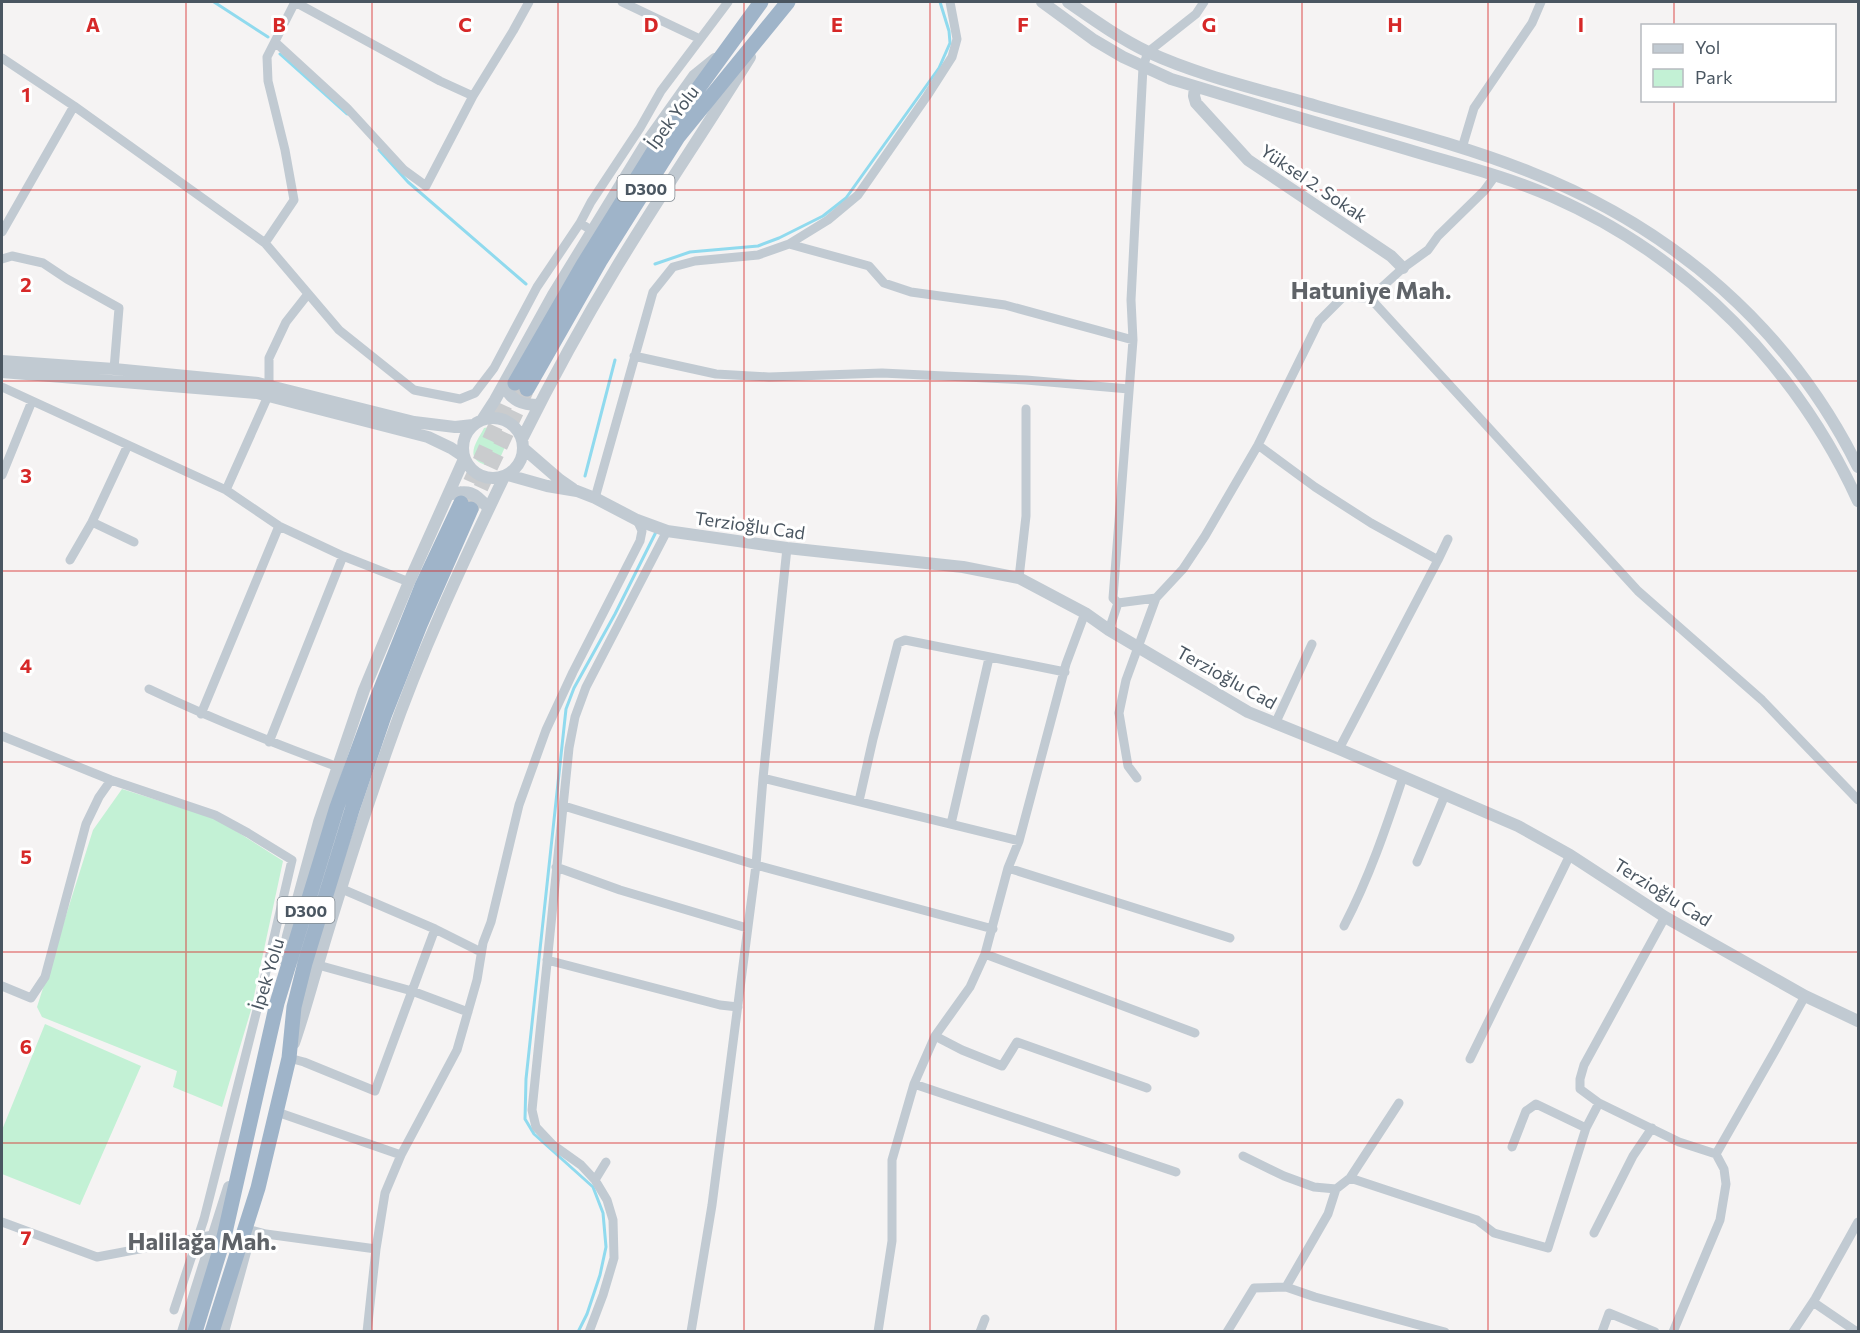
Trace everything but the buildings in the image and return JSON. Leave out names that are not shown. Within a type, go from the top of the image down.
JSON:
[{"type":"highway","name":"İpek Yolu","points":[[515,385],[583,265],[654,150],[761,2]]},
{"type":"highway","name":"İpek Yolu","points":[[515,385],[600,261],[678,137],[788,2]]},
{"type":"highway","name":"İpek Yolu","points":[[195,1332],[224,1237],[277,1003],[316,875],[350,770],[422,586],[460,502]]},
{"type":"highway","name":"İpek Yolu","points":[[212,1332],[258,1188],[289,1058],[294,1007],[305,963],[352,810],[384,716],[420,625],[460,502]]},
{"type":"street","points":[[265,243],[294,200],[285,150],[268,81],[267,57],[295,2],[473,96]]},
{"type":"street","points":[[275,42],[347,108],[404,170],[426,186],[473,96],[529,2]]},
{"type":"street","points":[[622,2],[700,39]]},
{"type":"street","points":[[2,58],[74,106],[265,243],[339,330],[414,390],[460,399],[475,393],[494,368],[537,287],[580,223],[661,91],[728,2]]},
{"type":"street","points":[[595,498],[653,292],[672,267],[696,261],[758,255],[789,244],[828,220],[858,195],[952,57],[957,39],[950,2]]},
{"type":"street","points":[[1042,2],[1095,40],[1143,67],[1171,79],[1495,176],[1553,197],[1599,220],[1662,259],[1721,308],[1754,342],[1805,406],[1829,443],[1858,501]]},
{"type":"street","points":[[1068,2],[1104,28],[1148,52],[1199,71],[1462,148],[1528,171],[1597,202],[1644,229],[1705,273],[1767,331],[1795,364],[1826,410],[1858,467]]},
{"type":"street","points":[[1118,603],[1113,598],[1133,340],[1131,300],[1143,67],[1148,52],[1196,14],[1204,2]]},
{"type":"street","points":[[1462,148],[1474,108],[1533,23],[1541,2]]},
{"type":"street","points":[[435,929],[375,1091],[289,1058],[389,743],[414,676],[488,508],[506,476],[519,464],[523,444],[539,405],[578,332],[617,266],[770,24]]},
{"type":"street","points":[[277,1003],[288,936],[305,869],[338,767],[364,690],[409,582],[460,502],[464,439],[515,385],[553,295],[645,145],[694,76],[725,51]]},
{"type":"street","name":"Yüksel 2. Sokak","points":[[1195,87],[1196,103],[1248,160],[1391,256],[1402,268]]},
{"type":"street","points":[[2,232],[74,106]]},
{"type":"street","points":[[1137,778],[1128,766],[1119,712],[1126,680],[1156,598],[1183,569],[1205,536],[1258,445],[1319,321],[1343,297],[1370,298],[1402,268],[1428,250],[1438,236],[1484,191],[1495,176]]},
{"type":"street","points":[[580,223],[591,230]]},
{"type":"street","points":[[789,244],[869,266],[884,283],[911,292],[1005,305],[1133,340]]},
{"type":"street","points":[[2,259],[12,256],[43,263],[119,308],[114,369]]},
{"type":"street","points":[[226,490],[268,390],[269,358],[286,322],[308,294]]},
{"type":"street","points":[[1370,298],[1638,591],[1762,700],[1858,800]]},
{"type":"street","points":[[634,356],[716,374],[769,377],[882,373],[1026,380],[1129,389]]},
{"type":"street","points":[[2,362],[114,369],[268,390],[414,422],[455,427],[492,418],[501,419],[518,430],[523,444]]},
{"type":"street","points":[[2,372],[257,393],[268,390],[428,437],[451,448],[464,458],[476,474],[494,478],[506,476]]},
{"type":"street","points":[[515,385],[507,392],[516,401],[522,404],[539,405]]},
{"type":"street","points":[[2,387],[226,490],[279,526],[343,556],[409,582]]},
{"type":"street","points":[[2,475],[32,401]]},
{"type":"street","points":[[1019,578],[1026,516],[1026,409]]},
{"type":"street","name":"Terzioğlu Cad","points":[[523,444],[560,480],[577,491],[637,520],[667,531],[786,548],[963,567],[1019,578],[1085,613],[1109,630],[1248,712],[1518,826],[1570,855],[1665,916],[1805,996],[1858,1021]]},
{"type":"street","points":[[70,560],[92,522],[128,445]]},
{"type":"street","points":[[1258,445],[1315,487],[1371,523],[1438,560]]},
{"type":"street","name":"Terzioğlu Cad","points":[[506,476],[577,491]]},
{"type":"street","points":[[460,502],[456,492],[471,493],[488,508]]},
{"type":"street","points":[[367,1332],[385,1193],[401,1155],[457,1050],[477,980],[481,952],[491,922],[519,805],[546,730],[640,542],[642,531],[637,520]]},
{"type":"street","points":[[92,522],[134,542]]},
{"type":"street","points":[[201,714],[279,526]]},
{"type":"street","points":[[589,1331],[614,1258],[613,1220],[607,1200],[595,1180],[581,1165],[553,1145],[537,1127],[532,1110],[569,748],[575,717],[586,687],[667,531]]},
{"type":"street","points":[[1339,749],[1448,539]]},
{"type":"street","points":[[691,1332],[712,1205],[756,865],[786,548]]},
{"type":"street","points":[[269,742],[343,556]]},
{"type":"street","points":[[1118,603],[1156,598]]},
{"type":"street","points":[[1109,630],[1118,603]]},
{"type":"street","points":[[878,1332],[892,1241],[892,1160],[914,1084],[935,1036],[970,987],[993,929],[1008,868],[1019,841],[1065,672],[1085,613]]},
{"type":"street","points":[[859,801],[898,643],[905,640],[1065,672]]},
{"type":"street","points":[[1275,724],[1311,644]]},
{"type":"street","points":[[951,824],[990,658]]},
{"type":"street","points":[[149,689],[201,714],[338,767]]},
{"type":"street","points":[[2,736],[111,780],[215,815],[292,860],[258,1006],[198,1238],[174,1310]]},
{"type":"street","points":[[1344,926],[1363,890],[1403,777]]},
{"type":"street","points":[[763,778],[1019,841]]},
{"type":"street","points":[[2,986],[31,998],[45,977],[86,824],[99,797],[111,780]]},
{"type":"street","points":[[1417,862],[1445,795]]},
{"type":"street","points":[[564,806],[756,865],[993,929]]},
{"type":"street","points":[[1470,1059],[1570,855]]},
{"type":"street","points":[[556,867],[620,890],[747,928]]},
{"type":"street","points":[[1008,868],[1230,938]]},
{"type":"street","points":[[342,889],[435,929],[481,952]]},
{"type":"street","points":[[1665,916],[1584,1065],[1580,1089],[1599,1103],[1679,1142],[1716,1154],[1724,1168],[1726,1184],[1720,1220],[1673,1332]]},
{"type":"street","points":[[984,954],[1195,1033]]},
{"type":"street","points":[[547,960],[720,1005],[738,1007]]},
{"type":"street","points":[[318,965],[412,991],[468,1012]]},
{"type":"street","points":[[1716,1154],[1805,996]]},
{"type":"street","points":[[935,1036],[1002,1066],[1017,1042],[1147,1088]]},
{"type":"street","points":[[914,1084],[1176,1172]]},
{"type":"street","points":[[1286,1287],[1328,1214],[1336,1189],[1350,1178],[1399,1103]]},
{"type":"street","points":[[1350,1178],[1477,1220],[1494,1233],[1548,1248],[1586,1128],[1599,1103]]},
{"type":"street","points":[[1512,1147],[1526,1111],[1536,1104],[1586,1128]]},
{"type":"street","points":[[277,1112],[401,1155]]},
{"type":"street","points":[[1594,1233],[1632,1156],[1652,1128]]},
{"type":"street","points":[[183,1332],[244,1143]]},
{"type":"street","points":[[1243,1156],[1304,1184],[1336,1189]]},
{"type":"street","points":[[595,1180],[606,1162]]},
{"type":"street","points":[[223,1332],[250,1230],[258,1188]]},
{"type":"street","points":[[2,1222],[97,1257],[213,1235]]},
{"type":"street","points":[[1792,1332],[1854,1238],[1858,1222]]},
{"type":"street","points":[[250,1230],[376,1249]]},
{"type":"street","points":[[1227,1332],[1254,1288],[1286,1287],[1446,1332]]},
{"type":"street","points":[[1813,1302],[1857,1332]]},
{"type":"street","points":[[1602,1332],[1609,1313],[1655,1332]]},
{"type":"street","points":[[980,1332],[985,1319]]},
{"type":"green space","points":[[484,428],[500,430],[508,440],[497,465],[490,466],[477,461],[473,453]]},
{"type":"green space","points":[[122,789],[217,819],[283,861],[251,1010],[222,1107],[173,1087],[177,1071],[42,1017],[37,1007],[93,830]]},
{"type":"green space","points":[[45,1024],[141,1066],[80,1205],[2,1174],[2,1130]]},
{"type":"waterway","points":[[214,2],[268,37]]},
{"type":"waterway","points":[[655,264],[690,252],[758,246],[823,216],[846,198],[939,68],[950,43],[949,31],[940,2]]},
{"type":"waterway","points":[[280,54],[347,114]]},
{"type":"waterway","points":[[379,150],[408,182],[526,284]]},
{"type":"waterway","points":[[585,476],[615,360]]},
{"type":"waterway","points":[[578,1332],[587,1314],[600,1275],[606,1247],[603,1213],[593,1187],[534,1134],[525,1119],[526,1079],[566,709],[574,688],[615,614],[656,532]]},
{"type":"tunnel","points":[[461,503],[515,383]]},
{"type":"tunnel","points":[[471,509],[527,389]]},
{"type":"district","name":"Hatuniye Mah.","points":[[1371,289]]},
{"type":"district","name":"Halilağa Mah.","points":[[202,1240]]}]
